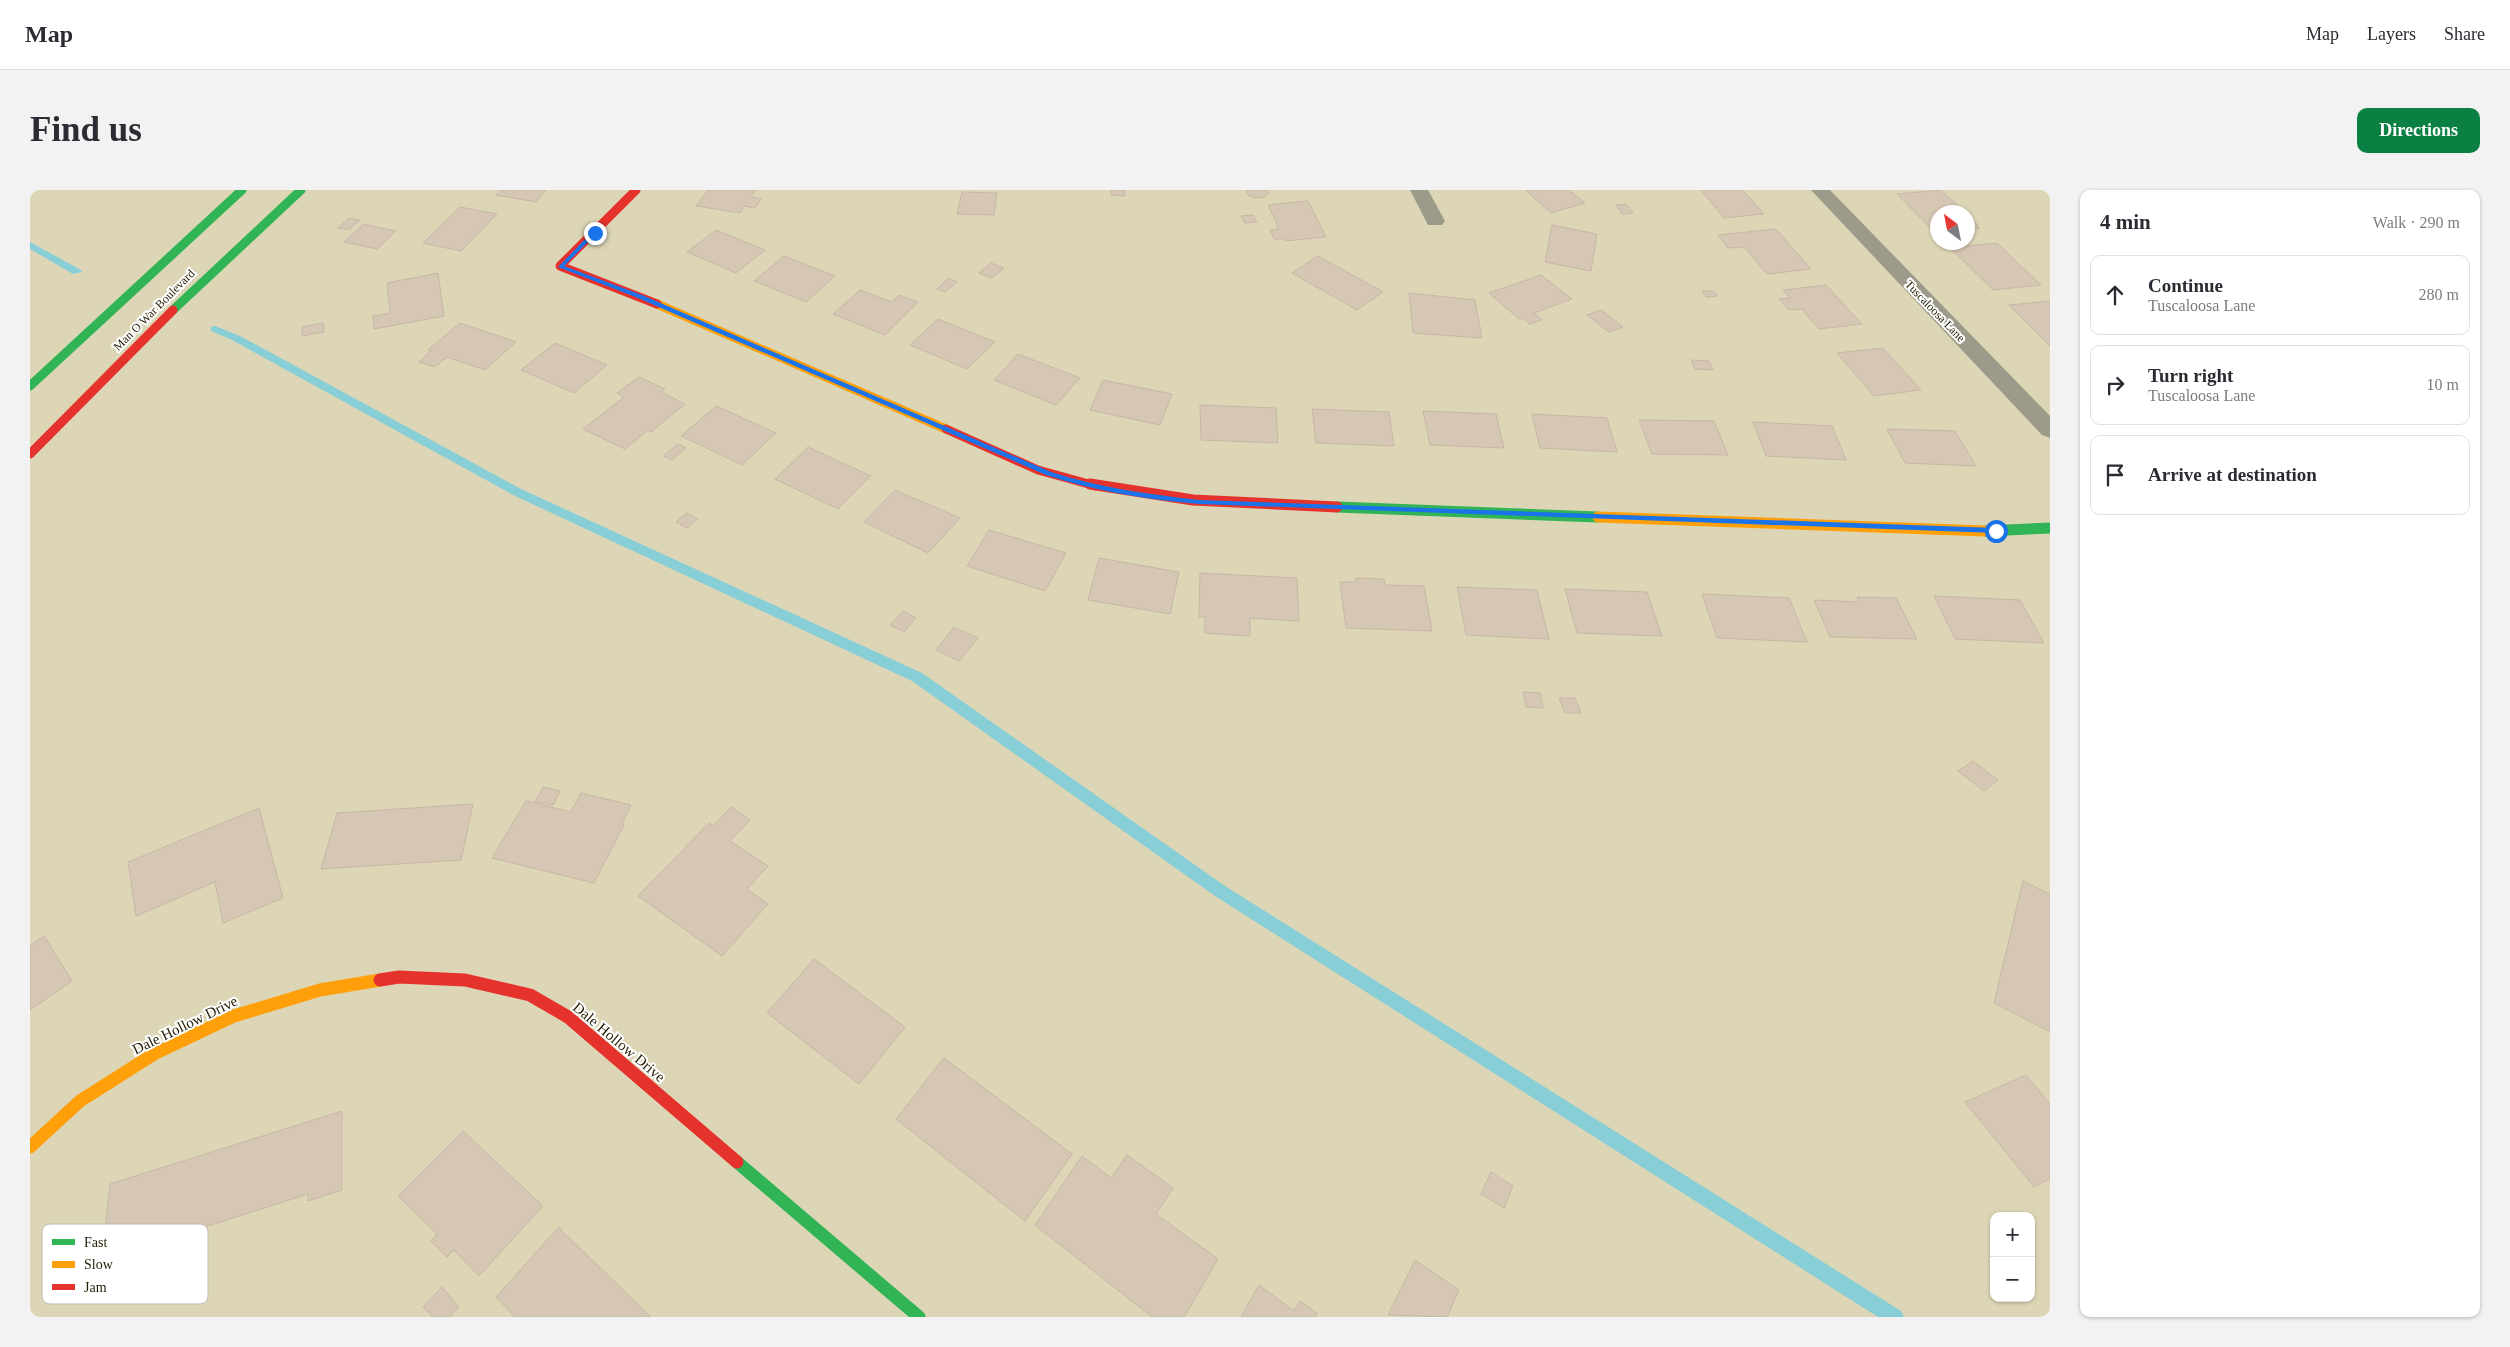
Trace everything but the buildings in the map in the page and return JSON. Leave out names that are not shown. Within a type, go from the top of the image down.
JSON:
[{"type":"street","name":"Man O War Boulevard","points":[[30,386],[242,190]]},
{"type":"street","name":"Man O War Boulevard","points":[[30,454],[198,285],[301,190]]},
{"type":"street","points":[[636,190],[560,266],[640,296],[1048,473],[1088,486],[1134,496],[1199,502],[1996,531],[2050,528]]},
{"type":"street","points":[[1419,190],[1435,221]]},
{"type":"street","name":"Tuscaloosa Lane","points":[[1820,190],[2050,430]]},
{"type":"street","name":"Dale Hollow Drive","points":[[30,1147],[80,1101],[154,1054],[234,1016],[320,990],[399,977],[464,980],[530,995],[568,1017],[919,1317]]},
{"type":"waterway","points":[[30,245],[77,272]]},
{"type":"waterway","points":[[215,329],[236,338],[517,492],[917,677],[1220,891],[1895,1317]]},
{"type":"traffic: fast","points":[[30,386],[242,190]]},
{"type":"traffic: fast","points":[[173,310],[301,190]]},
{"type":"traffic: fast","points":[[1337,507],[1598,517]]},
{"type":"traffic: fast","points":[[1985,531],[2050,528]]},
{"type":"traffic: fast","points":[[737,1162],[919,1317]]},
{"type":"traffic: slow","points":[[657,304],[946,429]]},
{"type":"traffic: slow","points":[[1598,517],[1985,531]]},
{"type":"traffic: slow","points":[[30,1147],[80,1101],[154,1054],[234,1016],[320,990],[380,980]]},
{"type":"traffic: jam","points":[[636,190],[560,266],[657,304]]},
{"type":"traffic: jam","points":[[30,454],[173,310]]},
{"type":"traffic: jam","points":[[946,429],[1038,470],[1086,484],[1122,491],[1193,500],[1337,507]]},
{"type":"traffic: jam","points":[[380,980],[399,977],[465,980],[530,995],[568,1017],[737,1162]]},
{"type":"route","points":[[595,233],[560,266],[640,296],[1048,473],[1088,486],[1134,496],[1199,502],[1996,531]]}]
